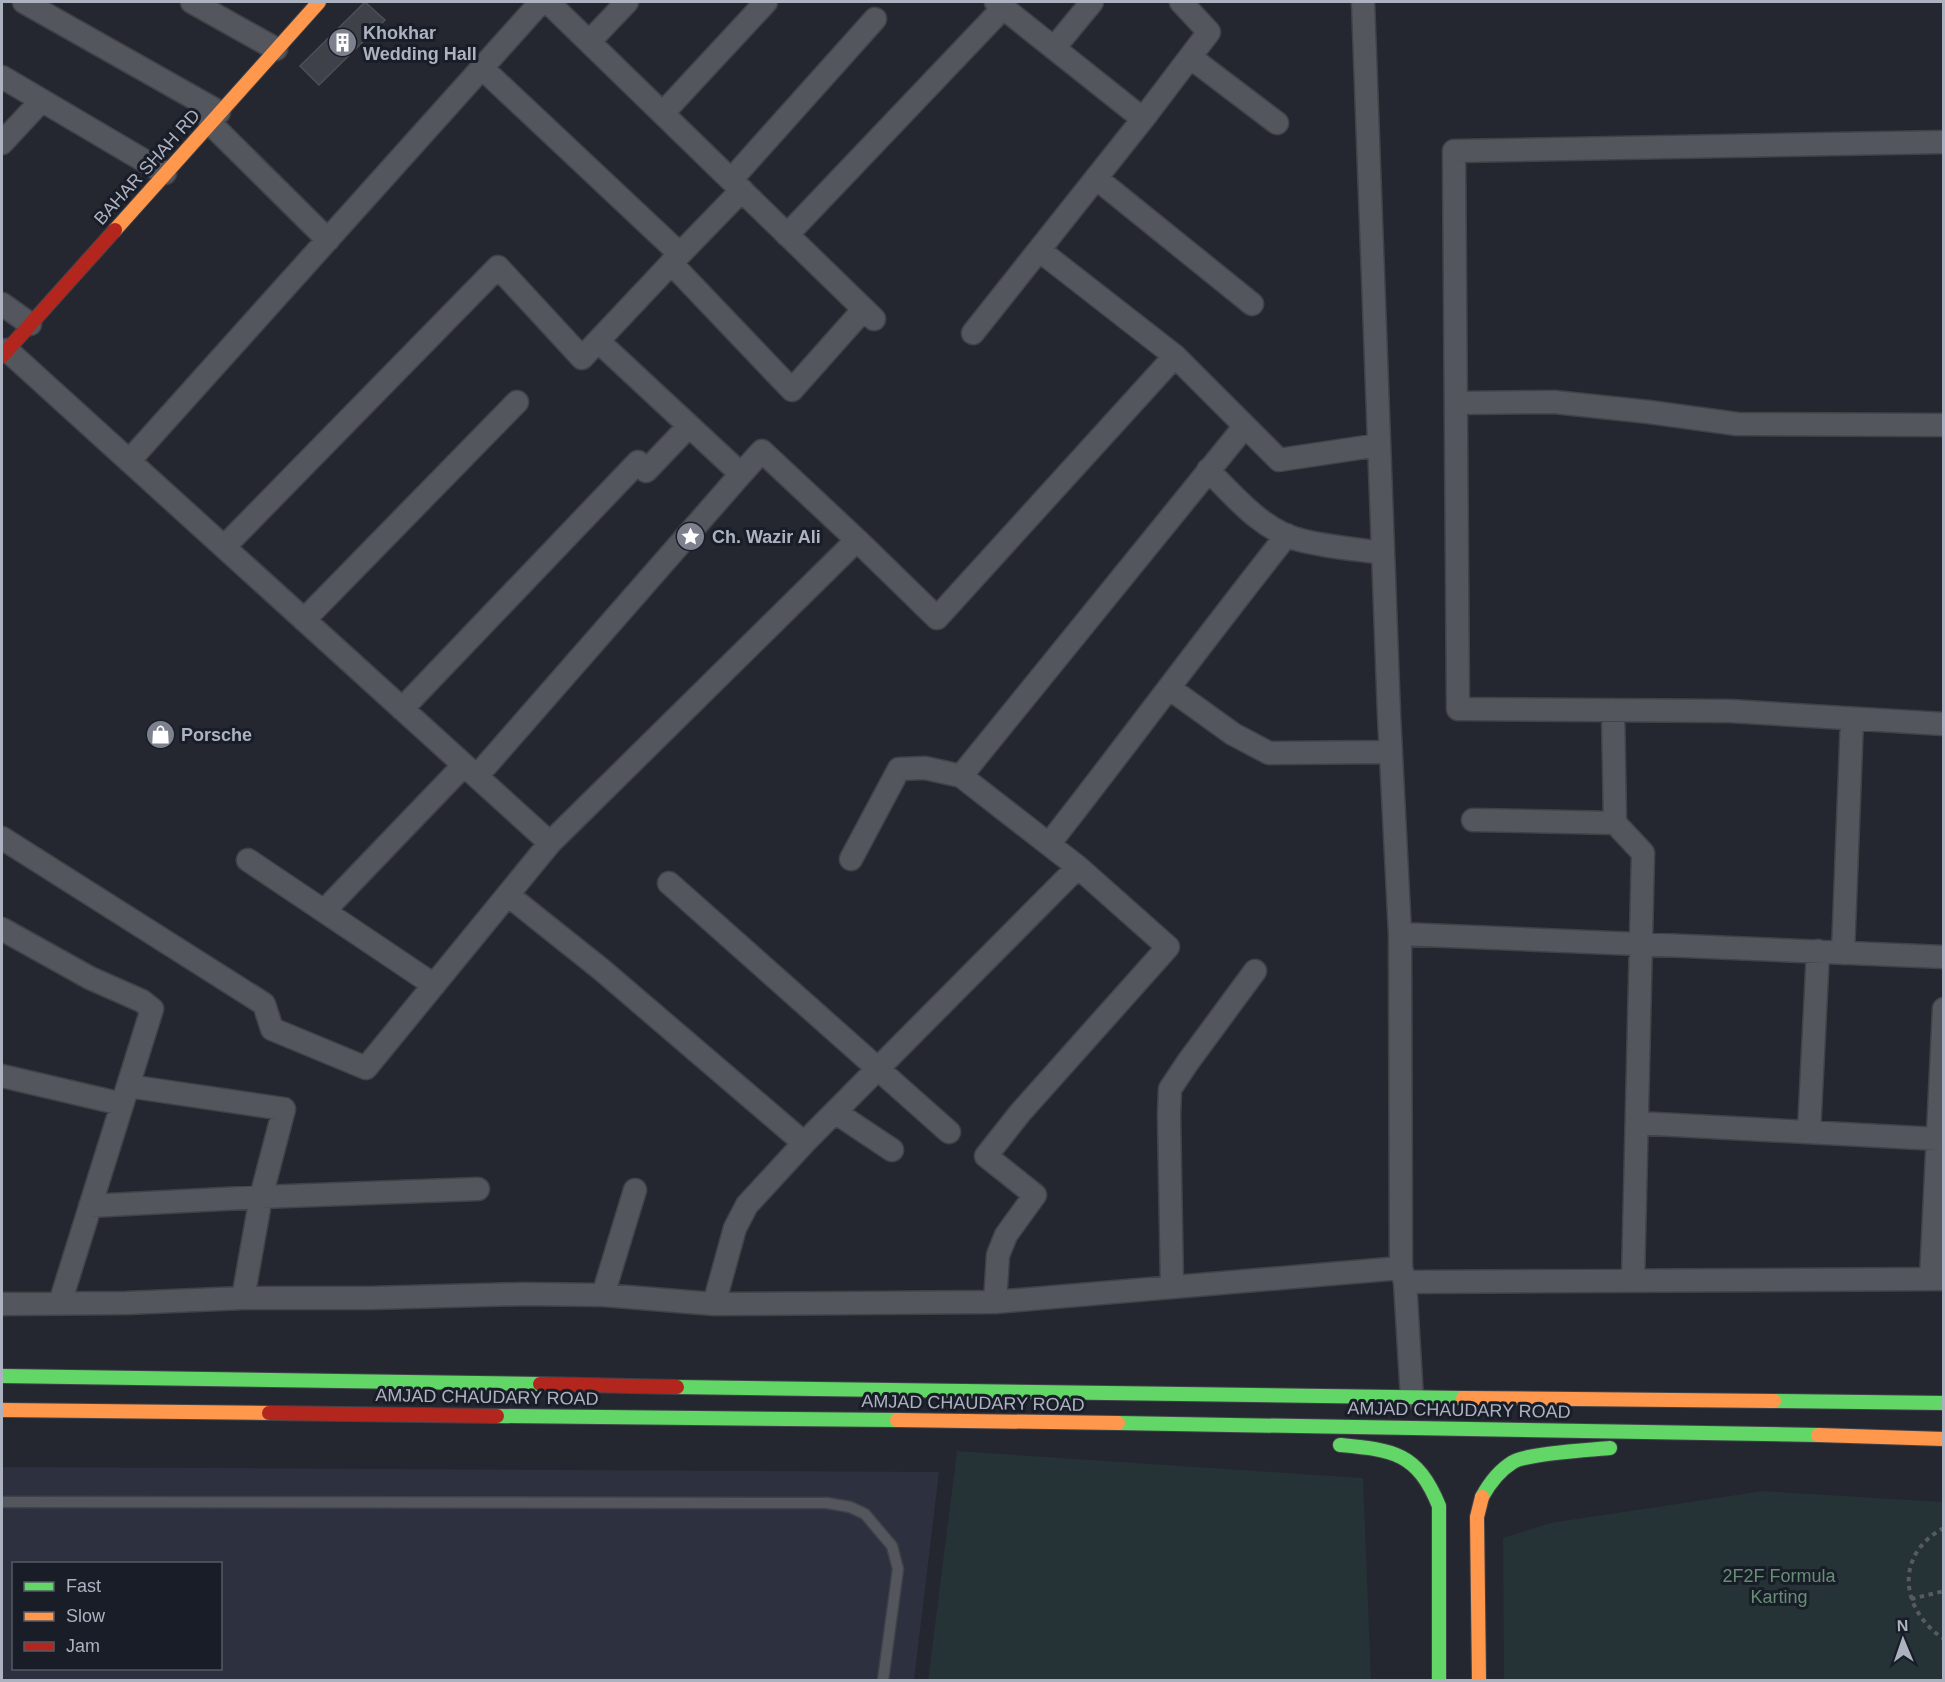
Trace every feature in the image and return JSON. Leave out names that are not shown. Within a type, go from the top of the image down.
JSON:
[{"type":"main road","name":"BAHAR SHAH RD","points":[[4,353],[319,2]]},
{"type":"main road","name":"AMJAD CHAUDARY ROAD","points":[[2,1376],[1412,1398],[1944,1402]]},
{"type":"main road","name":"AMJAD CHAUDARY ROAD","points":[[2,1410],[1124,1423],[1775,1433],[1944,1439]]},
{"type":"main road","points":[[1124,1423],[1289,1440]]},
{"type":"main road","points":[[1479,1680],[1477,1518],[1483,1495],[1498,1474],[1514,1461],[1549,1454],[1775,1433]]},
{"type":"main road","points":[[1325,1443],[1384,1449],[1407,1458],[1423,1473],[1434,1490],[1439,1506],[1439,1680]]},
{"type":"street","points":[[24,2],[215,118],[328,240]]},
{"type":"street","points":[[192,2],[276,49]]},
{"type":"street","points":[[129,462],[541,2]]},
{"type":"street","points":[[482,68],[676,258],[792,390],[869,314],[548,2]]},
{"type":"street","points":[[589,42],[627,2]]},
{"type":"street","points":[[663,113],[766,2]]},
{"type":"street","points":[[1054,48],[1092,2]]},
{"type":"street","points":[[973,333],[1209,32],[1180,2]]},
{"type":"street","points":[[1363,2],[1383,553],[1400,934],[1403,1275],[1412,1398]]},
{"type":"street","points":[[788,235],[1000,4],[1143,119]]},
{"type":"street","points":[[224,548],[498,267],[582,358],[676,258],[875,19]]},
{"type":"street","points":[[1190,57],[1277,123]]},
{"type":"street","points":[[2,77],[165,173]]},
{"type":"street","points":[[2,143],[41,100]]},
{"type":"street","points":[[1944,142],[1455,151],[1458,709],[1730,711],[1944,724]]},
{"type":"street","points":[[1096,178],[1252,304]]},
{"type":"street","points":[[1039,250],[1174,356],[1279,460],[1379,445]]},
{"type":"street","points":[[2,304],[30,324]]},
{"type":"street","points":[[598,341],[741,474]]},
{"type":"street","points":[[4,353],[129,462],[550,843]]},
{"type":"street","points":[[324,911],[470,771],[762,451],[937,618],[1174,356]]},
{"type":"street","points":[[304,620],[517,402]]},
{"type":"street","points":[[1456,403],[1554,402],[1737,424],[1944,425]]},
{"type":"street","points":[[402,709],[638,462],[646,471],[689,426]]},
{"type":"street","points":[[961,776],[1245,426]]},
{"type":"street","points":[[1208,471],[1245,507],[1277,531],[1299,540],[1383,553]]},
{"type":"street","points":[[1049,844],[1287,535]]},
{"type":"street","points":[[2,838],[264,1004],[272,1029],[366,1068],[550,843],[857,540]]},
{"type":"street","points":[[1169,688],[1233,734],[1269,753],[1391,752]]},
{"type":"street","points":[[1613,710],[1615,823],[1644,854],[1633,1280]]},
{"type":"street","points":[[1843,953],[1852,719]]},
{"type":"street","points":[[850,859],[899,769],[925,768],[961,776],[1078,867],[1168,946],[1028,1104],[986,1156],[1035,1195],[1006,1235],[998,1255],[995,1302]]},
{"type":"street","points":[[1473,820],[1615,823]]},
{"type":"street","points":[[248,860],[434,985]]},
{"type":"street","points":[[714,1304],[735,1228],[747,1205],[804,1143],[1078,867]]},
{"type":"street","points":[[669,883],[949,1132]]},
{"type":"street","points":[[508,895],[602,970],[804,1143]]},
{"type":"street","points":[[2,929],[90,978],[142,1001],[152,1009],[60,1303]]},
{"type":"street","points":[[1400,934],[1944,957]]},
{"type":"street","points":[[1809,1132],[1818,951]]},
{"type":"street","points":[[1172,1287],[1170,1089],[1255,971]]},
{"type":"street","points":[[2,1304],[126,1303],[243,1298],[603,1294],[714,1304],[995,1302],[1172,1287],[1403,1275],[1633,1280],[1937,1279],[1937,1139],[1944,1009]]},
{"type":"street","points":[[2,1076],[125,1095],[284,1109],[261,1197],[243,1298]]},
{"type":"street","points":[[835,1112],[892,1150]]},
{"type":"street","points":[[1637,1123],[1937,1139]]},
{"type":"street","points":[[90,1206],[478,1189]]},
{"type":"street","points":[[603,1294],[635,1190]]},
{"type":"lane","points":[[2,1502],[827,1503],[850,1506],[865,1514],[880,1530],[892,1546],[898,1569],[883,1680]]},
{"type":"path","points":[[1944,1528],[1930,1536],[1915,1554],[1908,1578],[1911,1599],[1917,1612],[1924,1622],[1944,1639]]},
{"type":"path","points":[[1911,1599],[1944,1591]]},
{"type":"shaded area","points":[[2,1467],[939,1472],[914,1680],[2,1680]]},
{"type":"green space","points":[[957,1451],[1363,1478],[1371,1680],[928,1680]]},
{"type":"green space","name":"2F2F Formula Karting","points":[[1763,1491],[1943,1502],[1943,1680],[1504,1680],[1503,1538],[1550,1523]]},
{"type":"building","name":"Khokhar Wedding Hall","points":[[365,2],[385,20],[319,85],[300,66]]},
{"type":"traffic: fast","points":[[2,1376],[540,1384]]},
{"type":"traffic: fast","points":[[677,1387],[1463,1398]]},
{"type":"traffic: fast","points":[[1774,1401],[1944,1403]]},
{"type":"traffic: fast","points":[[497,1416],[897,1420]]},
{"type":"traffic: fast","points":[[1118,1423],[1818,1435]]},
{"type":"traffic: fast","points":[[1340,1445],[1375,1449],[1401,1457],[1422,1474],[1439,1506],[1439,1680]]},
{"type":"traffic: fast","points":[[1482,1497],[1491,1482],[1513,1462],[1532,1456],[1610,1448]]},
{"type":"traffic: slow","points":[[115,230],[319,2]]},
{"type":"traffic: slow","points":[[1463,1398],[1774,1401]]},
{"type":"traffic: slow","points":[[2,1410],[269,1413]]},
{"type":"traffic: slow","points":[[897,1420],[1118,1423]]},
{"type":"traffic: slow","points":[[1818,1435],[1944,1439]]},
{"type":"traffic: slow","points":[[1479,1680],[1477,1517],[1482,1497]]},
{"type":"traffic: jam","points":[[2,356],[115,230]]},
{"type":"traffic: jam","points":[[540,1384],[677,1387]]},
{"type":"traffic: jam","points":[[269,1413],[497,1416]]},
{"type":"place","name":"Khokhar Wedding Hall","points":[[342,43]]},
{"type":"place","name":"Ch. Wazir Ali","points":[[691,537]]},
{"type":"place","name":"Porsche","points":[[160,735]]}]
